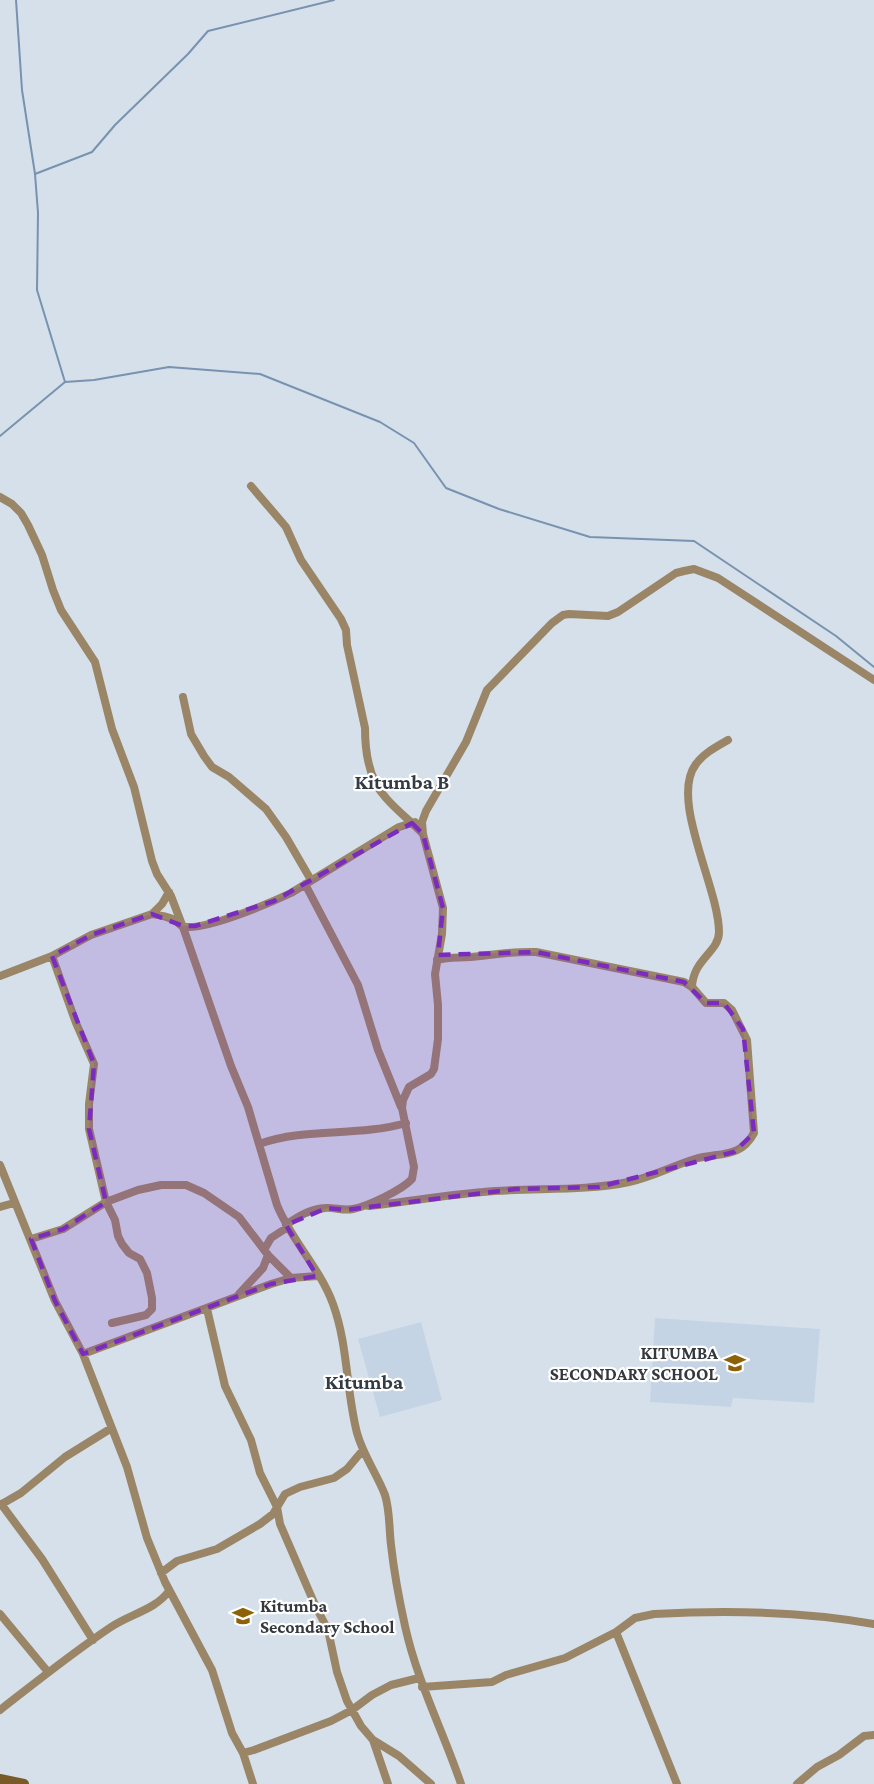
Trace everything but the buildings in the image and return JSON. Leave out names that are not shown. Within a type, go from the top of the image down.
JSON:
[{"type":"street","points":[[251,486],[286,527],[301,560],[341,619],[346,630],[372,776],[386,798],[423,834]]},
{"type":"street","points":[[0,496],[17,508],[28,525],[39,548],[61,610],[95,662],[112,729],[134,787],[152,861],[157,874],[169,892],[183,926],[231,1066],[248,1107],[277,1205],[332,1302],[339,1326],[354,1419],[363,1450],[385,1496],[399,1602],[419,1678],[461,1784]]},
{"type":"street","points":[[152,914],[170,918],[183,926],[206,925],[219,921],[274,901],[399,827],[423,816],[466,742],[480,702],[487,690],[552,623],[569,614],[608,616],[618,612],[676,573],[694,569],[718,578],[874,680]]},
{"type":"street","points":[[183,697],[191,734],[204,756],[212,766],[229,777],[266,809],[286,837],[358,985],[378,1050],[402,1108],[414,1167],[412,1179],[403,1186],[361,1207]]},
{"type":"street","points":[[692,987],[692,978],[696,969],[701,959],[712,950],[719,932],[714,898],[689,810],[686,788],[695,765],[707,752],[728,740]]},
{"type":"street","points":[[402,1108],[409,1087],[431,1074],[434,1069],[438,1039],[435,974],[442,934],[443,908],[423,834],[423,816]]},
{"type":"street","points":[[0,976],[52,956],[91,935],[152,914],[169,892]]},
{"type":"street","points":[[234,1299],[263,1268],[271,1238],[299,1216],[314,1210],[327,1208],[345,1210],[516,1189],[599,1187],[631,1182],[696,1159],[734,1152],[742,1149],[749,1142],[754,1132],[747,1040],[732,1010],[724,1003],[706,1003],[692,987],[684,982],[536,952],[516,951],[466,957],[453,956],[437,960]]},
{"type":"street","points":[[52,956],[76,1023],[94,1064],[89,1104],[89,1129],[106,1202],[115,1220],[122,1244],[142,1262],[149,1280],[152,1309],[146,1315],[112,1323]]},
{"type":"street","points":[[259,1144],[280,1138],[378,1129],[406,1123]]},
{"type":"street","points":[[0,1165],[55,1301],[83,1354],[110,1429],[127,1467],[147,1538],[169,1591],[208,1661],[232,1733],[244,1756],[253,1784]]},
{"type":"street","points":[[31,1239],[63,1230],[106,1202],[161,1185],[186,1185],[204,1193],[234,1212],[248,1227],[266,1253],[291,1278]]},
{"type":"street","points":[[0,1207],[14,1203]]},
{"type":"street","points":[[83,1354],[291,1278],[317,1276]]},
{"type":"street","points":[[207,1309],[225,1386],[251,1440],[260,1473],[277,1507],[280,1524],[328,1630],[337,1672],[352,1710],[373,1740],[388,1784]]},
{"type":"street","points":[[93,1640],[42,1559],[0,1505],[21,1493],[64,1457],[110,1429]]},
{"type":"street","points":[[162,1573],[177,1561],[211,1551],[260,1524],[273,1514],[285,1494],[334,1478],[347,1469],[363,1450]]},
{"type":"street","points":[[0,1710],[93,1640],[122,1620],[155,1605],[169,1591]]},
{"type":"street","points":[[422,1687],[492,1682],[506,1675],[565,1658],[616,1632],[640,1616],[678,1613],[783,1614],[874,1624]]},
{"type":"street","points":[[0,1614],[48,1672]]},
{"type":"street","points":[[616,1632],[677,1784]]},
{"type":"street","points":[[244,1756],[254,1750],[331,1721],[383,1689],[419,1678]]},
{"type":"street","points":[[797,1784],[817,1767],[839,1755],[864,1736],[874,1735]]},
{"type":"street","points":[[373,1740],[399,1756],[431,1784]]},
{"type":"street","points":[[0,1779],[24,1784]]},
{"type":"highlighted area","points":[[412,823],[423,834],[443,908],[438,955],[536,952],[684,982],[706,1003],[724,1003],[743,1029],[754,1133],[734,1152],[599,1187],[516,1189],[345,1210],[327,1208],[286,1225],[317,1276],[271,1284],[83,1354],[55,1301],[31,1239],[63,1229],[106,1202],[89,1129],[94,1064],[52,956],[91,935],[152,914],[183,926],[195,926],[274,901]]},
{"type":"shaded area","name":"KITUMBA SECONDARY SCHOOL","points":[[655,1318],[820,1329],[814,1403],[733,1398],[731,1407],[650,1402]]},
{"type":"shaded area","points":[[421,1322],[442,1400],[380,1417],[358,1339]]},
{"type":"waterway","points":[[16,0],[22,90],[35,174]]},
{"type":"waterway","points":[[334,0],[208,31],[188,54],[115,125],[92,152],[35,174],[38,213],[37,290],[65,382],[94,380],[169,367],[260,374],[380,422],[414,443],[446,488],[499,509],[590,537],[694,541],[836,636],[874,667]]},
{"type":"waterway","points":[[0,436],[65,382]]},
{"type":"place","name":"KITUMBA SECONDARY SCHOOL","points":[[735,1363]]},
{"type":"place","name":"Kitumba Secondary School","points":[[243,1616]]},
{"type":"district","name":"Kitumba B","points":[[402,782]]},
{"type":"district","name":"Kitumba","points":[[364,1382]]}]
